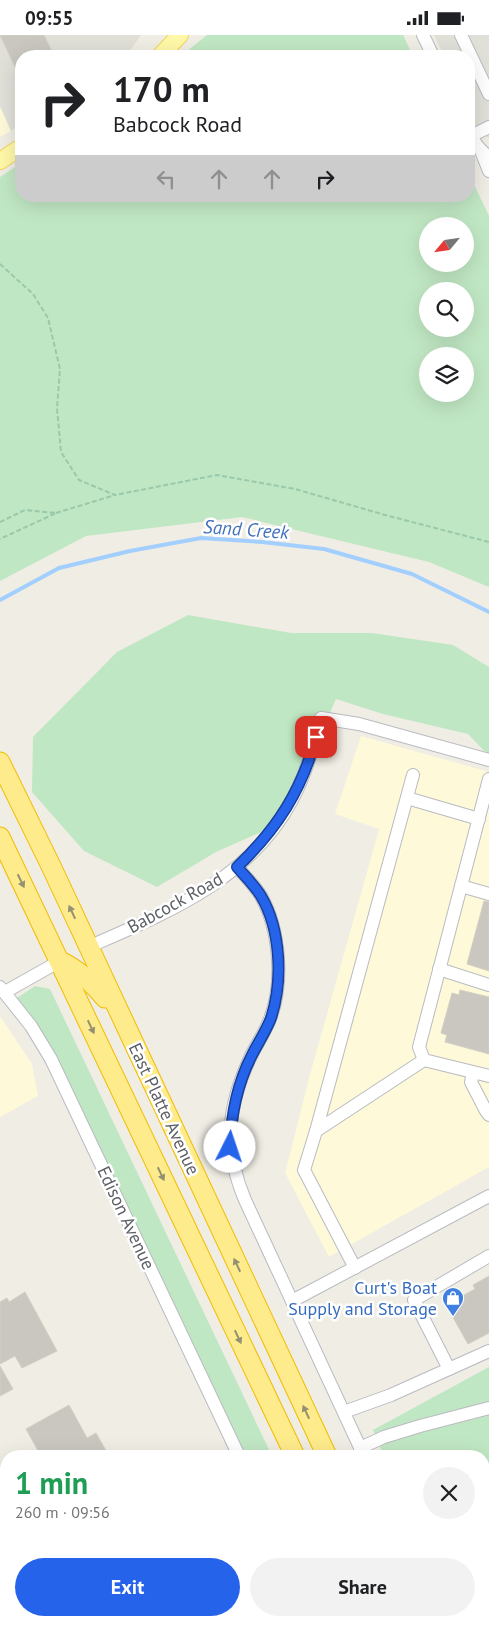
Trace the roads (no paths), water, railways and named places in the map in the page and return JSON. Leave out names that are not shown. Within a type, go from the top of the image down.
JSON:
[{"type":"highway","name":"East Platte Avenue","points":[[3,770],[51,866],[324,1450]]},
{"type":"highway","name":"East Platte Avenue","points":[[0,837],[292,1450]]},
{"type":"highway","points":[[60,961],[73,967],[89,979],[107,1000],[128,1032]]},
{"type":"main road","points":[[166,50],[180,35]]},
{"type":"main road","points":[[0,161],[15,151]]},
{"type":"street","points":[[423,35],[430,50]]},
{"type":"street","points":[[461,35],[468,50]]},
{"type":"street","points":[[475,64],[489,94]]},
{"type":"street","points":[[475,132],[489,127]]},
{"type":"street","points":[[475,141],[485,154],[489,171]]},
{"type":"street","name":"Babcock Road","points":[[88,947],[181,904],[222,879],[237,867],[267,836],[292,801],[311,756],[321,718],[359,724],[489,760]]},
{"type":"street","points":[[355,1267],[304,1170],[414,775]]},
{"type":"street","points":[[424,1060],[419,1047],[489,779]]},
{"type":"street","points":[[407,798],[479,819]]},
{"type":"street","points":[[237,867],[261,896],[269,915],[275,936],[279,974],[271,1018],[242,1076],[230,1125],[230,1147],[238,1183],[361,1450]]},
{"type":"street","points":[[461,886],[489,894]]},
{"type":"street","points":[[2,989],[60,961]]},
{"type":"street","points":[[440,969],[489,985]]},
{"type":"street","name":"Edison Avenue","points":[[2,989],[31,1025],[51,1059],[236,1450]]},
{"type":"street","points":[[316,1131],[424,1060],[489,1076]]},
{"type":"street","points":[[473,1073],[471,1082],[489,1115]]},
{"type":"street","points":[[292,1301],[489,1196]]},
{"type":"street","points":[[449,1369],[414,1299],[489,1256]]},
{"type":"street","points":[[344,1412],[391,1395],[489,1351]]},
{"type":"street","points":[[366,1450],[420,1425],[489,1408]]},
{"type":"waterway","name":"Sand Creek","points":[[0,600],[59,568],[130,551],[201,538],[324,549],[412,574],[489,612]]},
{"type":"place","name":"Curt's Boat Supply and Storage","points":[[453,1317]]}]
